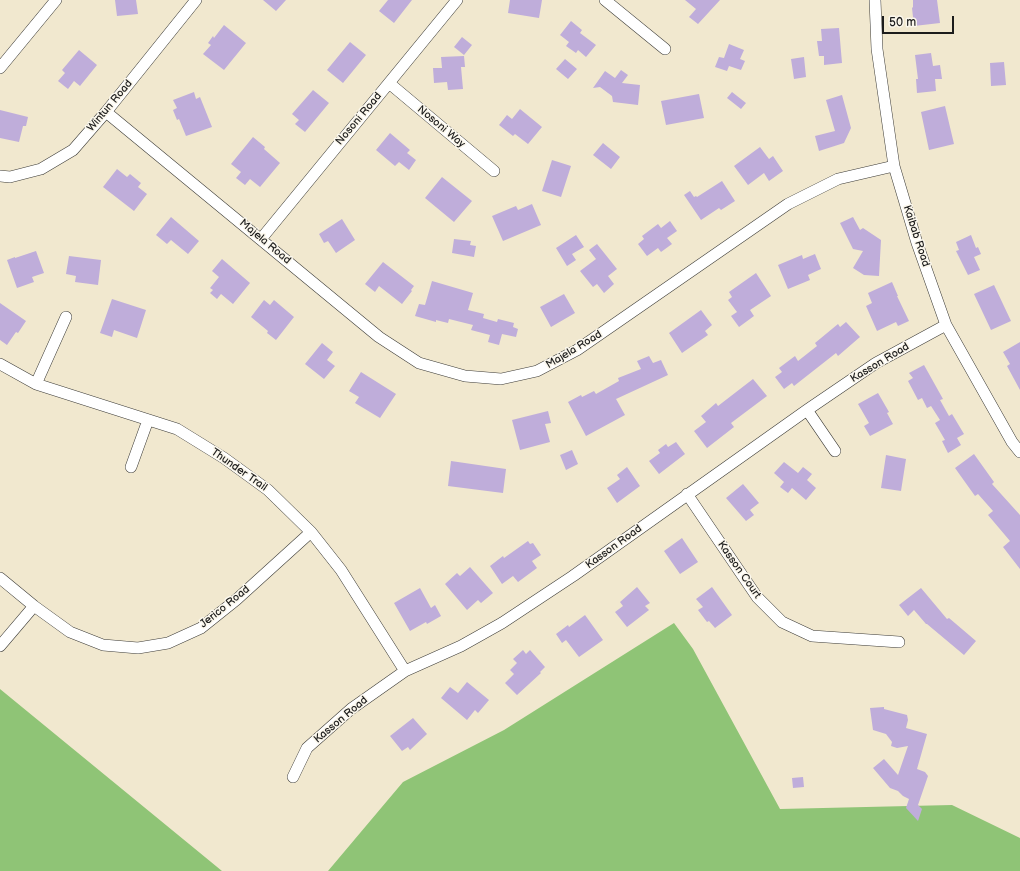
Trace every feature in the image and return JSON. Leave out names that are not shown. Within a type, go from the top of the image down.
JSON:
[{"type":"street","points":[[0,68],[56,0]]},
{"type":"street","name":"Wintun Road","points":[[0,176],[10,177],[41,169],[73,150],[106,112],[196,0]]},
{"type":"street","name":"Nosoni Road","points":[[261,238],[457,0]]},
{"type":"street","points":[[605,0],[665,49]]},
{"type":"street","name":"Kaibab Road","points":[[875,0],[877,49],[894,166],[917,244],[946,325],[1012,442],[1020,452]]},
{"type":"street","name":"Nosoni Way","points":[[388,83],[494,171]]},
{"type":"street","name":"Majela Road","points":[[106,112],[261,238],[379,337],[419,363],[465,376],[503,379],[537,371],[577,350],[788,204],[838,179],[894,166]]},
{"type":"street","points":[[36,384],[66,317]]},
{"type":"street","name":"Kasson Road","points":[[294,778],[307,748],[351,709],[405,671],[461,646],[502,623],[573,576],[687,494],[876,363],[946,325]]},
{"type":"street","name":"Thunder Trail","points":[[0,364],[36,384],[177,429],[224,458],[268,490],[311,532],[341,570],[405,671]]},
{"type":"street","points":[[807,410],[835,451]]},
{"type":"street","points":[[131,467],[148,420]]},
{"type":"street","name":"Kasson Court","points":[[687,494],[757,597],[782,622],[812,636],[899,642]]},
{"type":"street","name":"Jerico Road","points":[[0,578],[34,606],[70,632],[103,645],[138,648],[168,643],[201,628],[236,600],[311,532]]},
{"type":"street","points":[[0,646],[34,606]]},
{"type":"green space","points":[[674,623],[693,649],[780,809],[952,805],[1020,838],[1020,871],[328,871],[403,782],[504,730]]},
{"type":"green space","points":[[0,689],[222,871],[0,871]]},
{"type":"building","points":[[115,0],[136,0],[138,14],[117,16]]},
{"type":"building","points":[[263,0],[286,0],[276,11]]},
{"type":"building","points":[[388,0],[412,0],[394,23],[379,11]]},
{"type":"building","points":[[510,0],[542,0],[539,18],[508,13]]},
{"type":"building","points":[[685,0],[720,0],[698,24],[689,17],[696,9]]},
{"type":"building","points":[[913,0],[937,0],[940,23],[914,26],[912,8]]},
{"type":"building","points":[[571,21],[582,30],[580,33],[596,45],[586,57],[578,50],[576,53],[566,46],[569,42],[560,35]]},
{"type":"building","points":[[224,25],[246,43],[224,70],[203,54],[211,45],[208,43],[213,36],[214,38]]},
{"type":"building","points":[[839,28],[842,63],[824,65],[824,56],[819,56],[817,41],[822,41],[821,29]]},
{"type":"building","points":[[462,37],[472,45],[464,55],[454,47]]},
{"type":"building","points":[[350,42],[366,55],[343,83],[327,70]]},
{"type":"building","points":[[729,44],[744,50],[740,59],[745,61],[741,70],[729,66],[727,71],[715,67],[719,57],[724,58]]},
{"type":"building","points":[[79,50],[97,65],[80,86],[74,81],[68,89],[58,81],[65,73],[62,70]]},
{"type":"building","points":[[931,53],[933,66],[940,65],[942,79],[935,79],[936,91],[917,93],[916,79],[918,79],[915,55]]},
{"type":"building","points":[[464,56],[465,67],[461,67],[463,89],[448,90],[447,82],[434,83],[433,68],[442,68],[441,57]]},
{"type":"building","points":[[804,57],[806,77],[794,79],[791,59]]},
{"type":"building","points":[[565,59],[577,69],[568,79],[556,69]]},
{"type":"building","points":[[1004,62],[1006,85],[991,86],[990,63]]},
{"type":"building","points":[[621,70],[628,75],[622,83],[640,85],[638,105],[613,102],[612,96],[600,87],[593,88],[605,71],[615,78]]},
{"type":"building","points":[[313,90],[329,103],[305,132],[295,124],[299,120],[292,114]]},
{"type":"building","points":[[194,92],[196,99],[200,97],[212,127],[186,136],[179,119],[177,120],[173,110],[177,108],[173,100]]},
{"type":"building","points":[[732,92],[746,103],[741,109],[727,98]]},
{"type":"building","points":[[699,94],[704,118],[666,125],[661,101]]},
{"type":"building","points":[[842,95],[851,128],[844,143],[819,151],[815,136],[835,131],[826,100]]},
{"type":"building","points":[[945,106],[954,144],[929,150],[921,112]]},
{"type":"building","points":[[520,109],[542,127],[528,144],[515,134],[513,136],[499,125],[507,115],[512,119]]},
{"type":"building","points":[[0,110],[28,117],[26,126],[23,126],[19,142],[0,138]]},
{"type":"building","points":[[390,133],[410,150],[407,153],[416,160],[409,170],[399,162],[395,166],[376,150]]},
{"type":"building","points":[[253,137],[280,163],[260,187],[250,179],[245,185],[236,178],[241,172],[231,164]]},
{"type":"building","points":[[603,143],[620,157],[611,169],[593,155]]},
{"type":"building","points":[[760,147],[769,159],[773,156],[783,171],[769,181],[764,173],[748,185],[734,166]]},
{"type":"building","points":[[552,160],[571,166],[561,197],[542,191]]},
{"type":"building","points":[[117,169],[127,177],[130,174],[141,183],[138,187],[147,194],[134,211],[103,187]]},
{"type":"building","points":[[442,177],[472,201],[454,222],[425,198]]},
{"type":"building","points":[[722,181],[735,201],[721,210],[719,208],[701,220],[684,195],[690,191],[694,197],[697,197]]},
{"type":"building","points":[[532,204],[541,225],[503,241],[492,216],[516,206],[518,210]]},
{"type":"building","points":[[171,217],[199,241],[188,254],[171,240],[167,244],[156,235]]},
{"type":"building","points":[[853,217],[860,230],[863,228],[881,240],[879,276],[864,275],[853,268],[863,251],[853,249],[840,223]]},
{"type":"building","points":[[342,219],[355,240],[336,253],[328,241],[324,243],[319,234]]},
{"type":"building","points":[[670,221],[677,231],[667,238],[672,244],[661,252],[658,248],[647,256],[638,244],[644,239],[642,236],[658,224],[661,228]]},
{"type":"building","points":[[576,235],[584,247],[572,254],[576,260],[567,266],[556,248]]},
{"type":"building","points":[[971,235],[976,248],[978,247],[981,254],[974,257],[980,270],[968,275],[956,251],[959,250],[956,242]]},
{"type":"building","points":[[454,239],[471,241],[470,245],[476,246],[474,257],[452,253]]},
{"type":"building","points":[[597,244],[617,269],[608,276],[614,284],[604,293],[597,284],[593,287],[580,271],[596,259],[589,250]]},
{"type":"building","points":[[36,251],[44,273],[32,277],[34,282],[17,288],[7,260]]},
{"type":"building","points":[[815,254],[821,269],[808,275],[810,280],[788,289],[778,265],[802,255],[803,259]]},
{"type":"building","points":[[69,256],[101,260],[98,285],[75,282],[76,276],[66,274]]},
{"type":"building","points":[[222,259],[250,283],[233,304],[221,294],[217,299],[210,293],[213,290],[210,288],[219,277],[212,271]]},
{"type":"building","points":[[383,262],[414,286],[402,304],[379,286],[375,292],[365,284]]},
{"type":"building","points":[[756,273],[771,296],[750,310],[754,316],[739,327],[731,316],[737,312],[728,300],[732,297],[729,292]]},
{"type":"building","points":[[432,281],[473,293],[468,310],[484,314],[483,318],[497,322],[498,319],[514,323],[513,327],[518,329],[516,337],[502,334],[499,345],[488,342],[490,335],[471,330],[473,325],[449,319],[448,323],[436,320],[436,322],[415,316],[419,304],[425,305]]},
{"type":"building","points":[[892,282],[909,321],[898,326],[896,322],[877,331],[866,306],[872,303],[868,293]]},
{"type":"building","points":[[994,285],[1011,321],[991,330],[974,294]]},
{"type":"building","points":[[564,294],[575,313],[551,327],[540,307]]},
{"type":"building","points":[[112,299],[146,310],[137,338],[114,330],[112,337],[100,333]]},
{"type":"building","points":[[264,300],[270,305],[274,300],[294,317],[276,340],[267,333],[268,331],[251,317]]},
{"type":"building","points":[[0,303],[26,321],[7,345],[0,340]]},
{"type":"building","points":[[701,310],[712,325],[705,331],[708,335],[682,353],[669,333]]},
{"type":"building","points":[[846,322],[860,337],[838,356],[836,353],[794,386],[792,383],[784,389],[775,377],[782,372],[779,368],[795,356],[798,361],[817,346],[815,343],[838,324],[840,327]]},
{"type":"building","points":[[1020,342],[1020,390],[1007,366],[1010,364],[1003,352]]},
{"type":"building","points":[[322,343],[333,352],[327,360],[335,366],[324,379],[305,364]]},
{"type":"building","points":[[649,356],[653,363],[661,360],[668,375],[616,399],[625,415],[586,436],[568,402],[581,395],[582,397],[594,391],[596,394],[619,381],[618,378],[641,369],[637,361]]},
{"type":"building","points":[[924,365],[943,399],[940,400],[949,416],[952,414],[964,434],[957,438],[961,445],[948,453],[942,441],[945,440],[935,423],[940,420],[931,406],[927,408],[922,398],[918,400],[908,381],[913,378],[909,373]]},
{"type":"building","points":[[361,372],[396,394],[380,418],[355,403],[359,397],[349,391]]},
{"type":"building","points":[[753,379],[767,396],[731,423],[734,427],[707,448],[694,431],[706,422],[701,416],[716,403],[718,406]]},
{"type":"building","points":[[878,393],[889,412],[887,413],[893,424],[870,436],[864,426],[869,423],[858,404]]},
{"type":"building","points":[[548,411],[551,423],[545,424],[550,442],[520,450],[512,420]]},
{"type":"building","points":[[676,442],[685,454],[659,474],[649,461],[660,453],[658,450],[666,444],[668,447]]},
{"type":"building","points":[[572,450],[578,464],[566,470],[560,455]]},
{"type":"building","points":[[974,454],[994,482],[992,484],[1020,515],[1020,569],[1003,547],[1010,541],[988,515],[993,511],[978,494],[975,496],[955,468]]},
{"type":"building","points":[[886,455],[906,459],[901,491],[881,488]]},
{"type":"building","points":[[451,461],[506,469],[503,493],[448,486]]},
{"type":"building","points":[[784,462],[798,473],[803,467],[812,474],[807,480],[816,488],[806,500],[792,488],[788,493],[780,487],[784,482],[774,473]]},
{"type":"building","points":[[627,467],[640,486],[617,503],[607,488],[620,479],[617,475]]},
{"type":"building","points":[[743,484],[759,503],[750,510],[754,515],[746,521],[726,498]]},
{"type":"building","points":[[682,538],[698,562],[680,574],[664,551]]},
{"type":"building","points":[[528,541],[530,544],[533,543],[541,555],[532,561],[537,568],[518,582],[513,576],[502,584],[490,566],[503,556],[504,558]]},
{"type":"building","points":[[470,567],[493,593],[481,603],[478,600],[467,610],[445,584],[457,573],[460,576]]},
{"type":"building","points":[[637,587],[650,603],[645,606],[649,610],[627,627],[615,612],[623,606],[620,602]]},
{"type":"building","points":[[712,587],[732,615],[715,628],[709,621],[707,622],[698,610],[703,607],[696,599]]},
{"type":"building","points":[[420,588],[431,608],[435,605],[441,616],[410,631],[394,603]]},
{"type":"building","points":[[921,588],[947,619],[949,618],[976,641],[964,655],[926,624],[914,610],[908,616],[899,605]]},
{"type":"building","points":[[585,615],[603,640],[579,657],[566,640],[562,643],[556,634],[568,625],[569,627]]},
{"type":"building","points":[[523,650],[526,654],[530,650],[545,667],[540,672],[541,673],[517,695],[505,683],[514,674],[510,670],[517,663],[513,659]]},
{"type":"building","points":[[467,682],[489,700],[478,713],[475,710],[467,720],[441,698],[450,687],[458,693]]},
{"type":"building","points":[[884,707],[884,709],[907,715],[908,720],[906,728],[927,734],[917,769],[925,772],[928,776],[918,805],[922,809],[918,821],[906,808],[909,799],[898,791],[890,788],[873,768],[884,759],[898,775],[908,746],[897,748],[891,746],[892,742],[886,734],[873,730],[870,708]]},
{"type":"building","points":[[413,718],[427,734],[410,750],[408,747],[402,751],[390,736]]},
{"type":"building","points":[[803,777],[804,787],[793,788],[792,778]]}]
